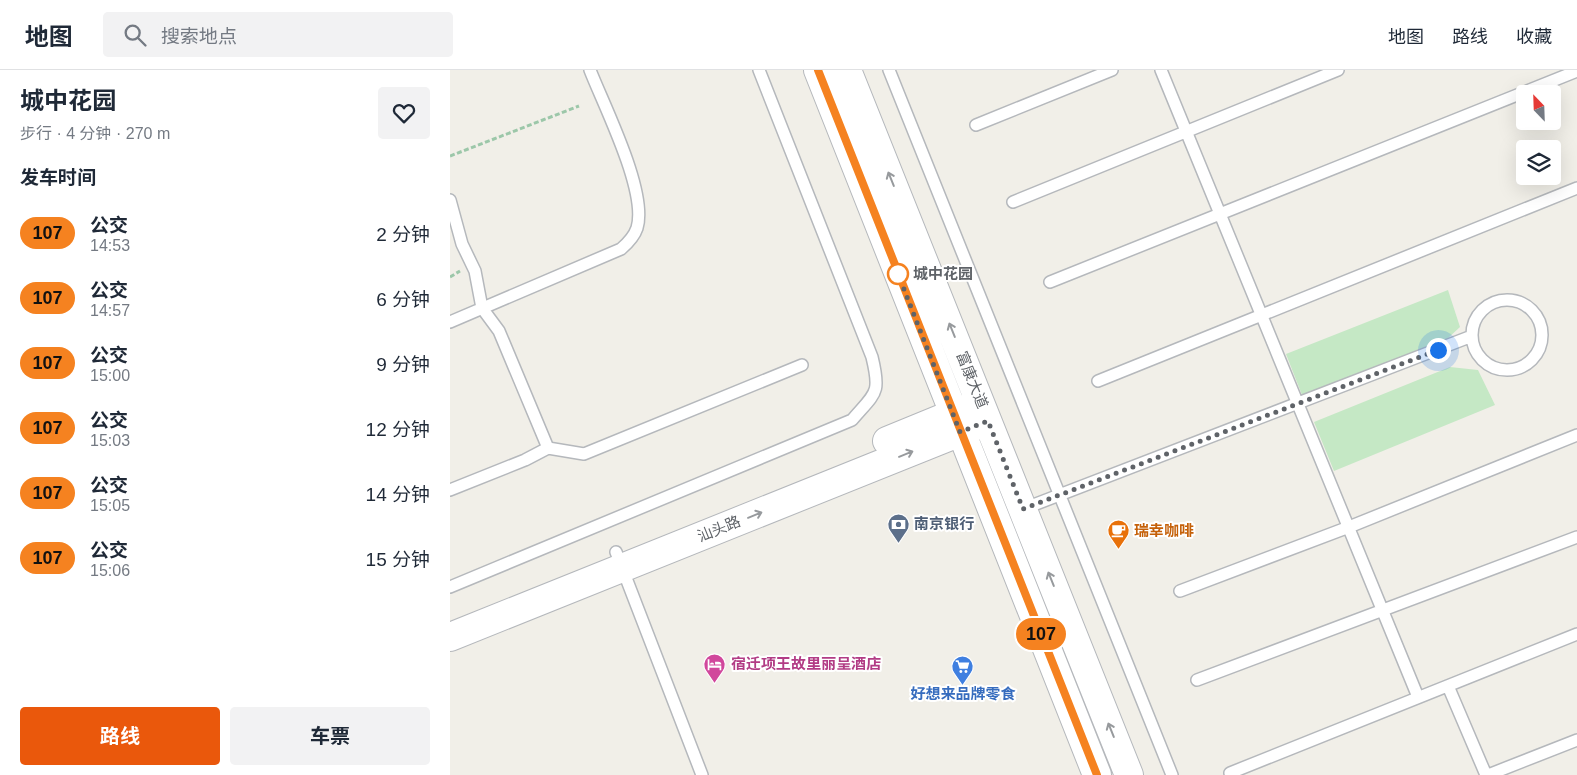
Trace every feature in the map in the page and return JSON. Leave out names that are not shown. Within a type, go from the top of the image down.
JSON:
[{"type":"street","name":"富康大道","points":[[818,70],[1097,775]]},
{"type":"street","name":"富康大道","points":[[847,70],[1129,775]]},
{"type":"street","name":"汕头路","points":[[450,637],[619,560],[984,412]]},
{"type":"street","name":"汕头路","points":[[450,620],[619,560]]},
{"type":"lane","points":[[450,322],[621,249],[632,239],[637,227],[639,211],[634,182],[590,70]]},
{"type":"lane","points":[[450,586],[852,420],[874,394],[878,382],[872,357],[759,70]]},
{"type":"lane","points":[[889,70],[1172,775]]},
{"type":"lane","points":[[976,125],[1112,70]]},
{"type":"lane","points":[[1161,70],[1418,697]]},
{"type":"lane","points":[[1013,202],[1338,70]]},
{"type":"lane","points":[[1050,282],[1577,71]]},
{"type":"lane","points":[[1098,380],[1577,188]]},
{"type":"lane","points":[[450,200],[462,244],[475,271],[482,308],[498,331],[548,448]]},
{"type":"lane","points":[[1508,300],[1519,302],[1533,311],[1541,326],[1542,337],[1540,348],[1533,358],[1524,365],[1513,369],[1501,369],[1490,365],[1481,358],[1475,348],[1472,336],[1474,325],[1486,307],[1508,300]]},
{"type":"lane","points":[[1023,509],[1472,336]]},
{"type":"lane","points":[[450,490],[525,460],[548,448],[584,454],[802,366]]},
{"type":"lane","points":[[1180,591],[1349,527],[1577,435]]},
{"type":"lane","points":[[1197,680],[1577,537]]},
{"type":"lane","points":[[619,560],[702,775]]},
{"type":"lane","points":[[1230,773],[1577,634]]},
{"type":"lane","points":[[1448,686],[1487,775],[1577,740]]},
{"type":"path","points":[[450,156],[579,106]]},
{"type":"green space","points":[[1448,290],[1460,327],[1446,340],[1302,395],[1286,354]]},
{"type":"green space","points":[[1450,367],[1478,370],[1495,405],[1334,471],[1314,422]]},
{"type":"bus line","name":"107","points":[[818,70],[1097,775]]},
{"type":"place","name":"城中花园","points":[[898,274]]},
{"type":"place","name":"南京银行","points":[[898,543]]},
{"type":"place","name":"瑞幸咖啡","points":[[1118,550]]},
{"type":"place","name":"宿迁项王故里丽呈酒店","points":[[715,683]]},
{"type":"place","name":"好想来品牌零食","points":[[963,685]]},
{"type":"route","points":[[898,274],[896,269],[960,432],[988,421],[1023,509],[1438,350]]}]
